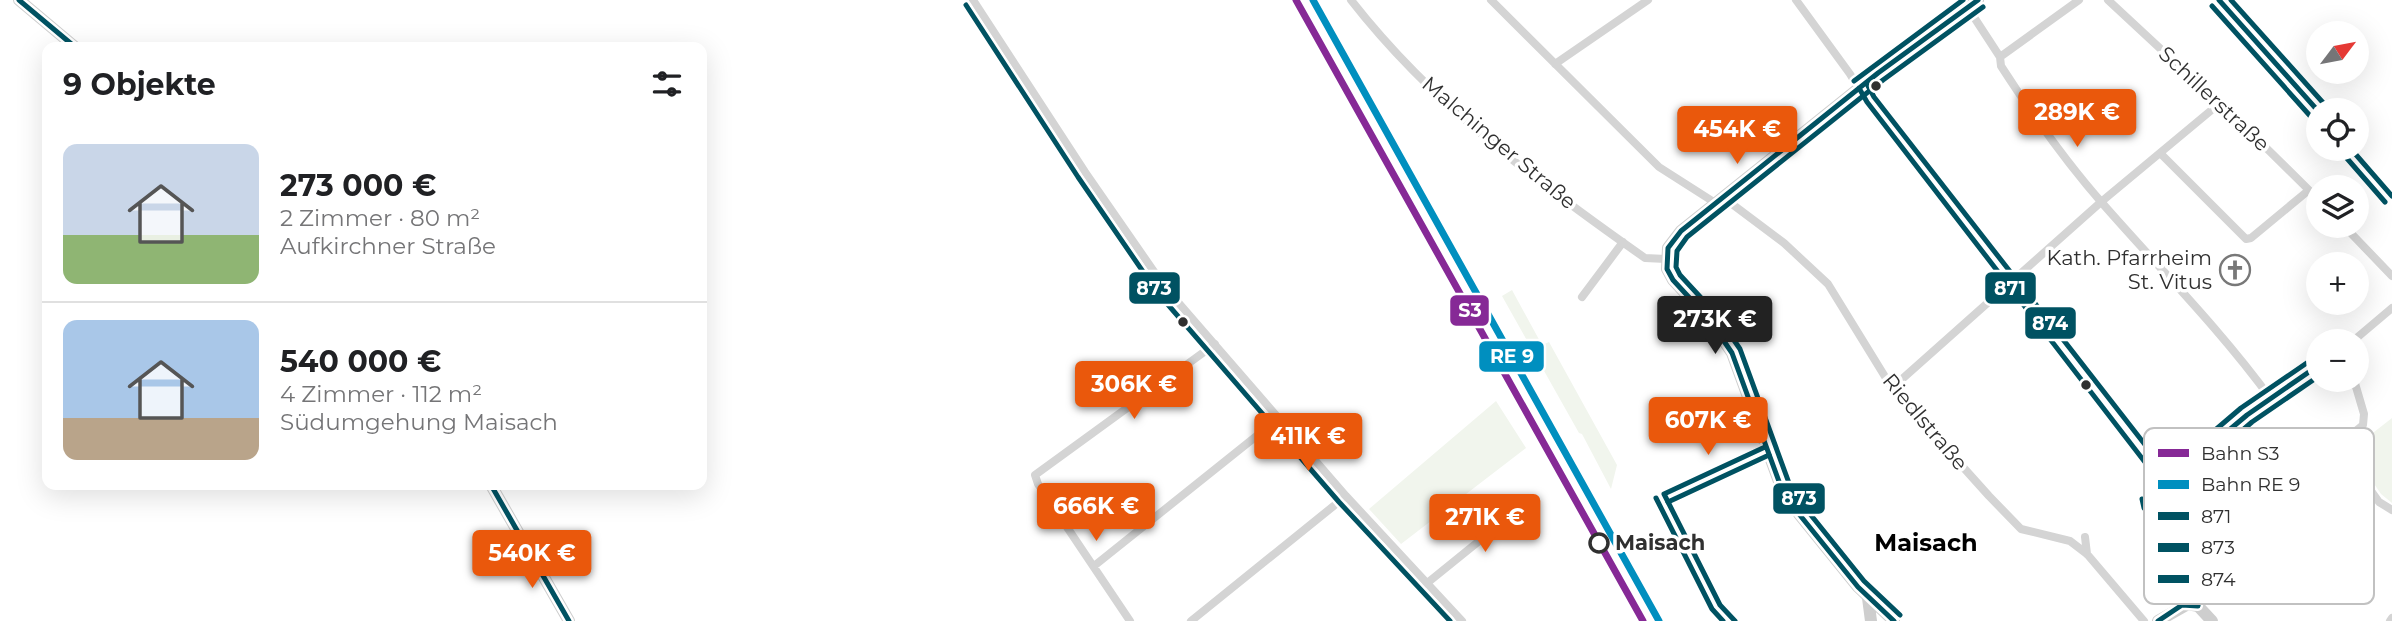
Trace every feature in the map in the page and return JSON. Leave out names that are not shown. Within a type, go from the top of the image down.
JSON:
[{"type":"street","points":[[19,0],[69,42]]},
{"type":"street","points":[[973,0],[1128,237],[1178,303],[1346,496],[1462,621]]},
{"type":"street","name":"Malchinger Straße","points":[[1351,0],[1383,41],[1442,100],[1526,172],[1645,258],[1666,259]]},
{"type":"street","points":[[1555,64],[1648,0]]},
{"type":"street","points":[[1796,0],[1867,102],[2144,461]]},
{"type":"street","points":[[2000,57],[2079,0]]},
{"type":"street","name":"Schillerstraße","points":[[2108,0],[2306,187]]},
{"type":"street","points":[[2219,0],[2306,98]]},
{"type":"street","name":"Riedlstraße","points":[[1494,1],[1659,167],[1720,201],[1784,243],[1819,274],[1828,284],[1892,388],[2021,528],[2070,541],[2087,554],[2144,621]]},
{"type":"street","points":[[1890,620],[1868,598],[1799,514],[1781,487],[1732,353],[1709,318],[1673,280],[1666,259],[1673,239],[1859,88],[1973,4],[2000,57],[2001,66],[2041,128],[2101,202],[2233,349],[2271,399]]},
{"type":"street","points":[[1892,388],[2101,202],[2220,103]]},
{"type":"street","points":[[2160,153],[2246,239],[2251,238],[2306,192]]},
{"type":"street","points":[[2361,161],[2392,196]]},
{"type":"street","points":[[2356,238],[2392,276]]},
{"type":"street","points":[[1582,297],[1623,242]]},
{"type":"street","points":[[2367,329],[2392,308]]},
{"type":"street","points":[[1130,621],[1038,484],[1035,475],[1215,344]]},
{"type":"street","points":[[2232,428],[2306,374]]},
{"type":"street","points":[[2357,392],[2364,421],[2359,428]]},
{"type":"street","points":[[1094,566],[1279,418]]},
{"type":"street","points":[[1735,621],[1720,605],[1664,494],[1765,447]]},
{"type":"street","points":[[494,490],[569,621]]},
{"type":"street","points":[[2374,495],[2379,502],[2392,510]]},
{"type":"street","points":[[1191,621],[1346,496]]},
{"type":"street","points":[[1426,584],[1526,503]]},
{"type":"street","points":[[2085,537],[2087,554]]},
{"type":"street","points":[[1868,598],[1871,621]]},
{"type":"street","points":[[2158,621],[2182,605],[2198,606],[2213,621]]},
{"type":"shaded area","points":[[1512,290],[1542,345],[1549,342],[1617,465],[1611,489],[1502,296]]},
{"type":"shaded area","points":[[1496,401],[1526,448],[1401,544],[1369,509]]},
{"type":"shaded area","points":[[2392,418],[2392,503],[2374,484],[2374,432]]},
{"type":"rail line","name":"S3","points":[[1296,0],[1643,621]]},
{"type":"transit line","name":"871","points":[[19,0],[69,42]]},
{"type":"transit line","points":[[1313,0],[1659,621]]},
{"type":"transit line","name":"874","points":[[1854,81],[1963,0]]},
{"type":"transit line","name":"871","points":[[1894,621],[1858,587],[1799,514],[1781,487],[1732,353],[1709,319],[1673,280],[1667,269],[1668,248],[1681,231],[1878,73],[1978,0]]},
{"type":"transit line","name":"871","points":[[2219,0],[2306,98]]},
{"type":"transit line","name":"874","points":[[2231,0],[2319,98]]},
{"type":"transit line","name":"873","points":[[966,5],[1157,292],[1339,502],[1450,621]]},
{"type":"transit line","name":"873","points":[[2212,6],[2306,111]]},
{"type":"transit line","name":"873","points":[[1900,615],[1864,581],[1806,509],[1789,483],[1740,349],[1716,314],[1680,275],[1676,267],[1677,251],[1687,237],[1883,80],[1983,7]]},
{"type":"transit line","name":"874","points":[[1867,84],[1874,97],[2144,443]]},
{"type":"transit line","name":"871","points":[[1859,88],[1867,102],[2144,461]]},
{"type":"transit line","name":"873","points":[[2349,161],[2385,202]]},
{"type":"transit line","name":"871","points":[[2361,161],[2392,196]]},
{"type":"transit line","name":"874","points":[[2218,428],[2241,408],[2306,363]]},
{"type":"transit line","name":"871","points":[[2232,428],[2306,374]]},
{"type":"transit line","name":"873","points":[[2245,428],[2306,385]]},
{"type":"transit line","name":"871","points":[[1664,494],[1765,447]]},
{"type":"transit line","name":"873","points":[[1668,502],[1769,455]]},
{"type":"transit line","name":"871","points":[[494,490],[569,621]]},
{"type":"transit line","name":"871","points":[[1664,494],[1720,605],[1735,621]]},
{"type":"transit line","name":"873","points":[[1656,498],[1712,609],[1723,621]]},
{"type":"transit line","name":"873","points":[[2142,499],[2144,508]]},
{"type":"transit line","name":"871","points":[[2158,621],[2182,605],[2198,604]]},
{"type":"place","name":"Kath. Pfarrheim St. Vitus","points":[[2235,270]]},
{"type":"place","name":"Maisach","points":[[1599,543]]},
{"type":"district","name":"Maisach","points":[[1926,543]]}]
